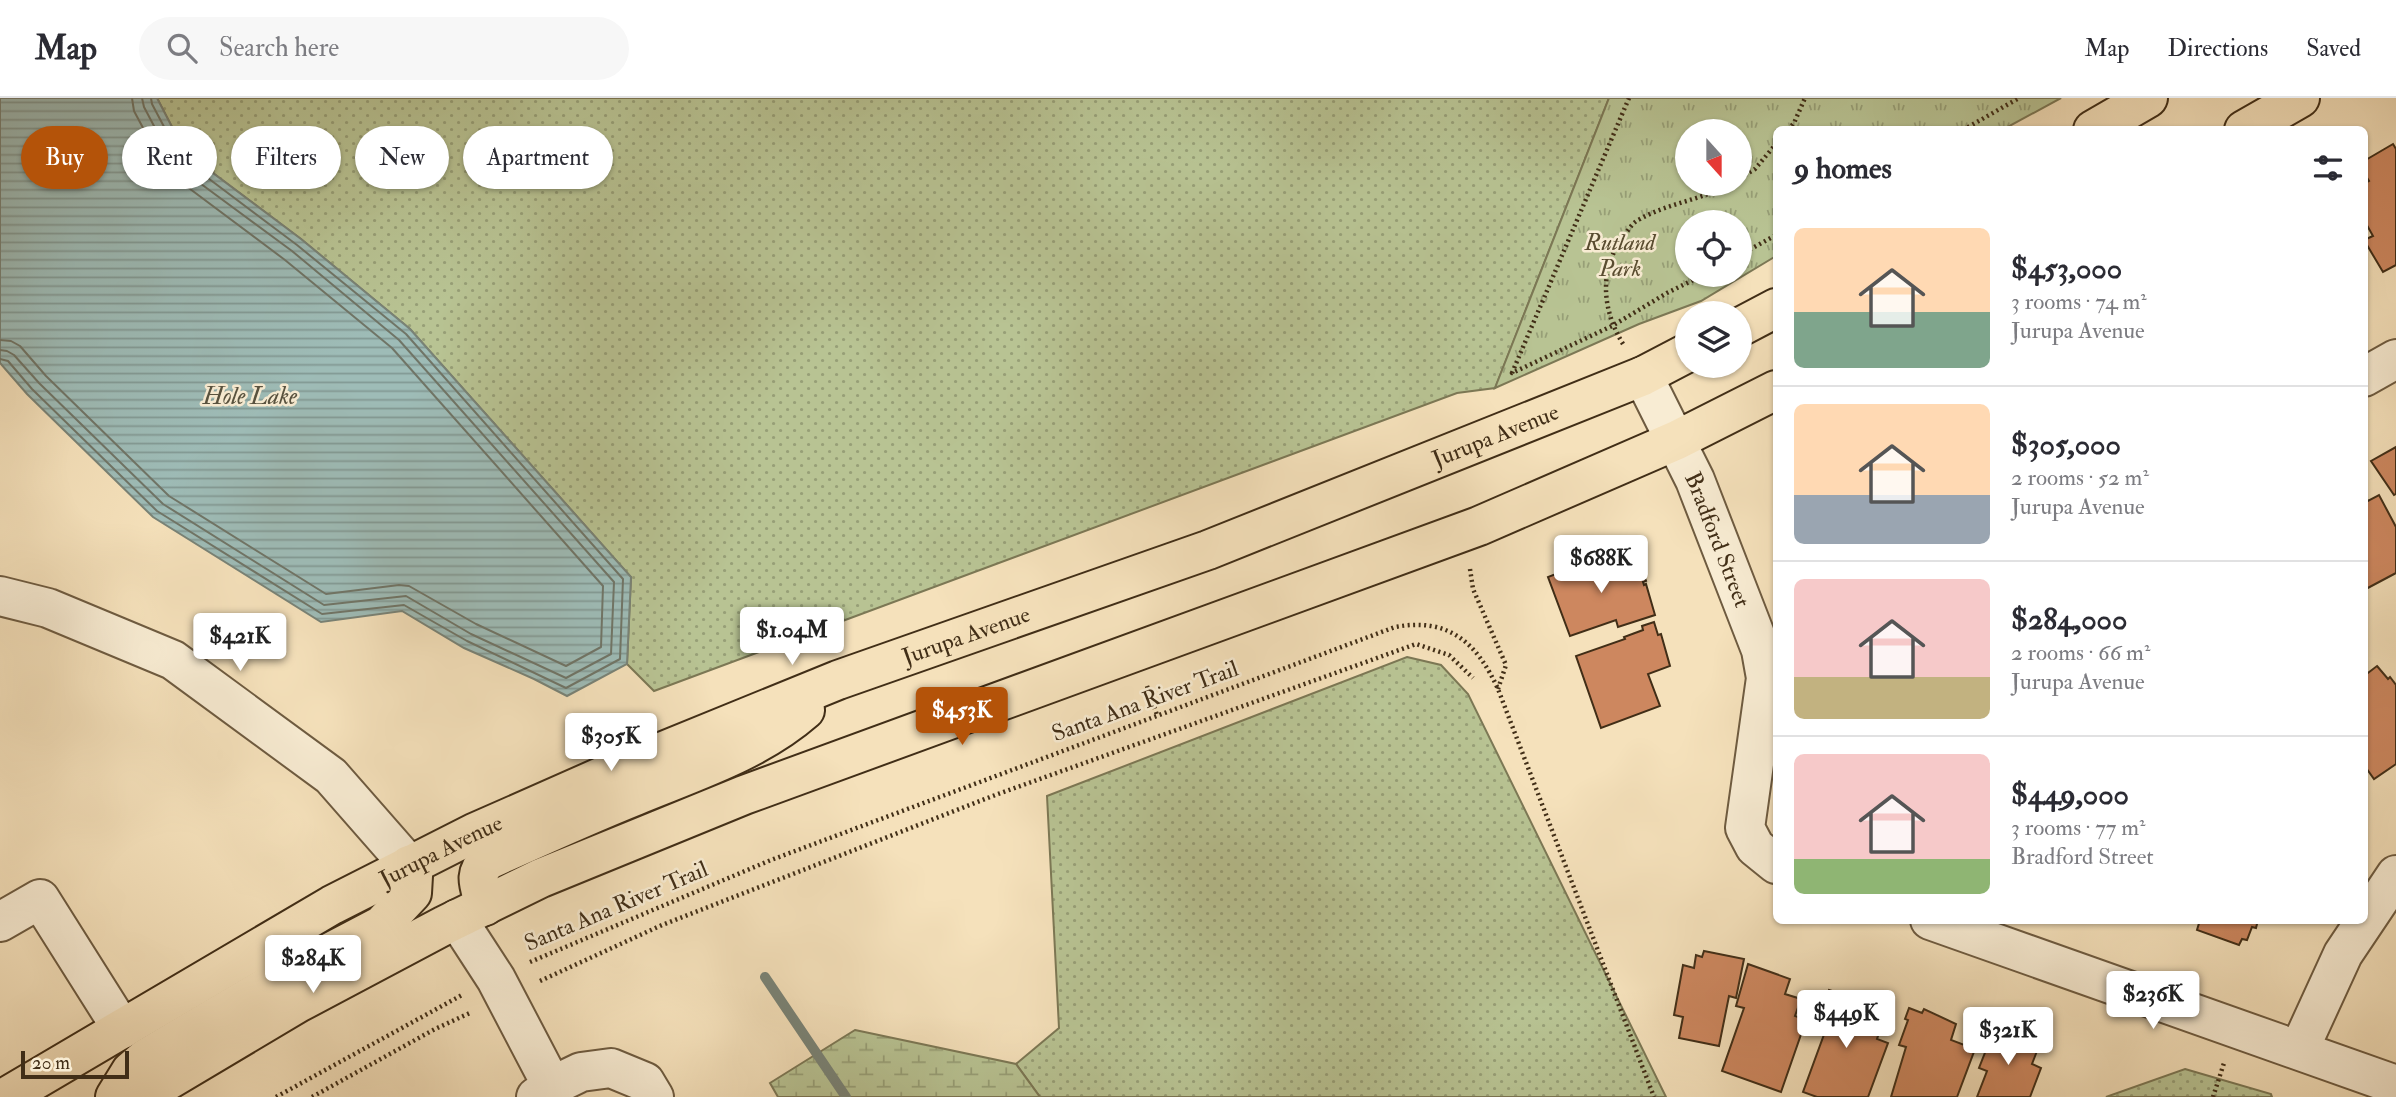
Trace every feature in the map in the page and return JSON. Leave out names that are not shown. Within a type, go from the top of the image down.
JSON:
[{"type":"main road","points":[[2100,126],[2148,98]]},
{"type":"main road","points":[[2251,126],[2300,98]]},
{"type":"main road","points":[[1752,321],[1773,310]]},
{"type":"main road","name":"Jurupa Avenue","points":[[6,1097],[332,905],[408,865],[612,772],[838,680],[1208,550],[1643,376],[1675,360]]},
{"type":"main road","points":[[140,1097],[298,1003],[541,878],[744,795],[1465,532],[1677,440],[1773,392]]},
{"type":"main road","points":[[471,912],[477,876],[480,867],[488,860],[607,807],[744,751],[791,722],[838,680]]},
{"type":"main road","points":[[115,1097],[131,1071],[146,1058],[283,977],[382,925],[412,893],[413,876],[408,865]]},
{"type":"street","points":[[2368,375],[2396,359]]},
{"type":"street","name":"Bradford Street","points":[[1643,376],[1695,480],[1771,677],[1745,828],[1755,847],[1773,862]]},
{"type":"street","points":[[0,596],[48,608],[173,660],[331,776],[408,865]]},
{"type":"street","points":[[2368,917],[2396,875]]},
{"type":"street","points":[[0,922],[40,899],[122,1029]]},
{"type":"street","points":[[471,912],[544,1092],[581,1073],[611,1068],[645,1082],[654,1097]]},
{"type":"street","points":[[1941,924],[2396,1085]]},
{"type":"street","points":[[2298,1050],[2343,954],[2363,924]]},
{"type":"path","points":[[1629,98],[1512,373],[1612,326],[1679,287]]},
{"type":"path","points":[[1791,126],[1805,98]]},
{"type":"path","points":[[1970,126],[2018,98]]},
{"type":"path","points":[[1752,171],[1773,148]]},
{"type":"path","points":[[1612,326],[1605,277],[1614,249],[1636,221],[1696,196]]},
{"type":"path","points":[[1752,249],[1773,237]]},
{"type":"path","points":[[1465,532],[1473,589],[1506,666],[1498,689]]},
{"type":"path","name":"Santa Ana River Trail","points":[[276,1097],[442,1005],[500,988],[556,949],[771,860],[1395,627],[1412,624],[1437,625],[1460,638],[1477,652],[1489,671],[1654,1097]]},
{"type":"path","points":[[312,1097],[435,1029],[500,988],[998,794],[1416,644],[1449,655],[1473,678]]},
{"type":"green space","points":[[157,98],[1609,98],[1495,388],[1457,393],[654,691],[627,664],[631,577],[410,329],[301,239],[234,189],[341,189],[341,126],[231,126],[231,186],[217,176],[217,126],[172,126]]},
{"type":"green space","name":"Rutland Park","points":[[1609,98],[2061,98],[2010,126],[1773,126],[1773,258],[1752,270],[1752,210],[1675,210],[1675,287],[1724,287],[1701,301],[1675,301],[1675,311],[1495,388]]},
{"type":"green space","points":[[1407,657],[1441,665],[1468,694],[1666,1097],[1040,1097],[1016,1064],[1059,1028],[1047,796]]},
{"type":"green space","points":[[855,1030],[1016,1064],[1040,1097],[778,1097],[770,1083]]},
{"type":"green space","points":[[2185,1069],[2271,1094],[2272,1097],[2106,1097]]},
{"type":"water","name":"Hole Lake","points":[[0,98],[157,98],[172,126],[122,126],[122,189],[217,189],[217,176],[301,239],[410,329],[631,577],[627,664],[567,696],[464,648],[402,611],[321,622],[153,517],[27,394],[0,363]]},
{"type":"building","points":[[2393,144],[2396,149],[2396,265],[2383,272],[2368,247],[2368,238],[2373,236],[2368,227],[2368,159]]},
{"type":"building","points":[[2396,447],[2396,494],[2394,495],[2371,461]]},
{"type":"building","points":[[2379,495],[2396,527],[2396,573],[2368,588],[2368,501]]},
{"type":"building","points":[[1614,551],[1623,575],[1641,568],[1655,615],[1618,627],[1616,620],[1570,636],[1548,577]]},
{"type":"building","points":[[1654,622],[1658,635],[1661,634],[1670,666],[1648,674],[1660,706],[1601,728],[1576,656],[1625,639],[1624,637],[1643,630],[1642,626]]},
{"type":"building","points":[[2377,666],[2396,685],[2396,764],[2374,779],[2368,771],[2368,673]]},
{"type":"building","points":[[2199,924],[2257,924],[2256,928],[2252,927],[2247,940],[2242,939],[2239,945],[2197,930]]},
{"type":"building","points":[[1704,951],[1744,959],[1736,998],[1729,996],[1719,1046],[1679,1038],[1683,1017],[1674,1015],[1683,965],[1694,968],[1696,955],[1702,957]]},
{"type":"building","points":[[1748,964],[1790,979],[1785,994],[1801,999],[1795,1016],[1806,1020],[1781,1092],[1722,1071],[1744,1008],[1736,1006]]},
{"type":"building","points":[[1829,990],[1844,995],[1845,992],[1871,1005],[1866,1018],[1882,1024],[1877,1039],[1888,1043],[1868,1097],[1817,1097],[1803,1092],[1826,1029],[1819,1026]]},
{"type":"building","points":[[1909,1008],[1922,1013],[1924,1009],[1956,1024],[1951,1040],[1975,1049],[1957,1097],[1891,1097],[1906,1047],[1899,1045],[1908,1020],[1905,1019]]},
{"type":"building","points":[[1991,1027],[2033,1043],[2030,1049],[2037,1051],[2032,1064],[2041,1068],[2030,1097],[1977,1097],[1987,1071],[1979,1068],[1988,1045],[1984,1043]]},
{"type":"waterway","points":[[765,977],[846,1097]]}]
